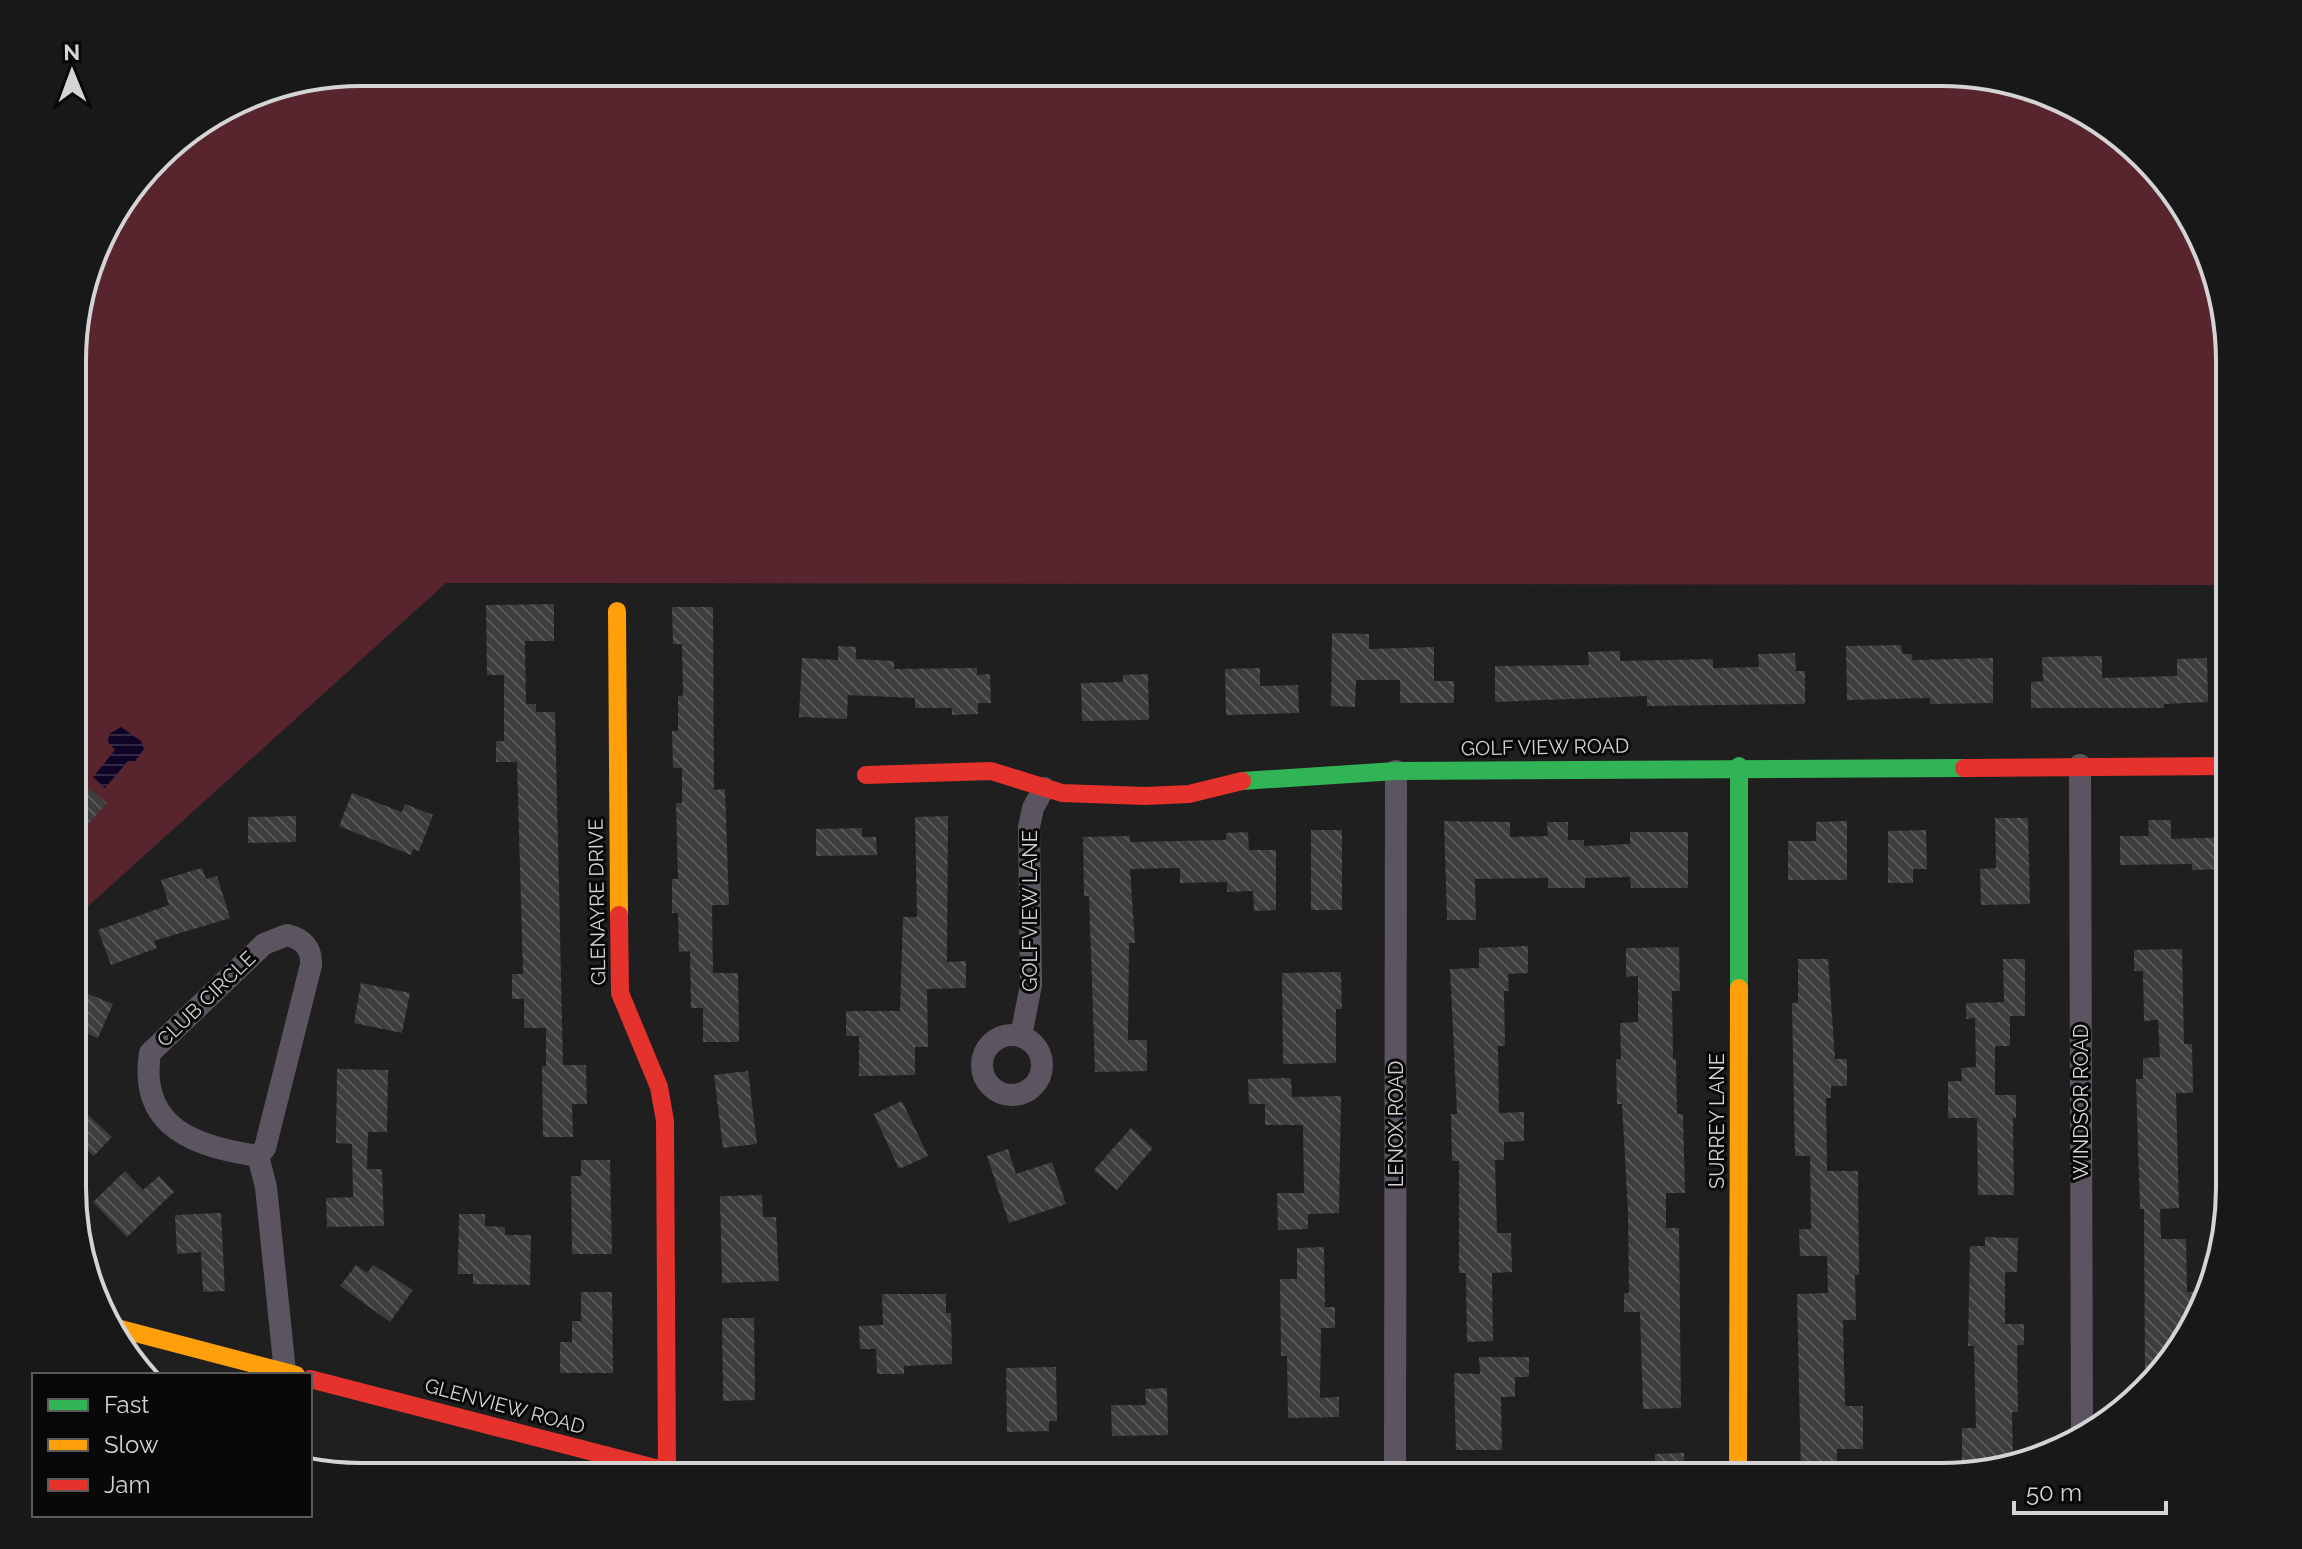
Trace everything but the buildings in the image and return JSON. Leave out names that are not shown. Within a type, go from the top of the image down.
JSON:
[{"type":"street","name":"GLENAYRE DRIVE","points":[[617,611],[620,993],[626,1020],[656,1079],[664,1108],[667,1146],[667,1463]]},
{"type":"street","name":"WINDSOR ROAD","points":[[2080,765],[2082,1423]]},
{"type":"street","name":"GOLF VIEW ROAD","points":[[866,775],[991,771],[1044,788],[1084,796],[1189,794],[1256,778],[1396,771],[1739,766],[2215,766]]},
{"type":"street","name":"SURREY LANE","points":[[1738,1462],[1739,766]]},
{"type":"street","name":"LENOX ROAD","points":[[1395,1462],[1396,771]]},
{"type":"street","name":"GOLFVIEW LANE","points":[[1021,1036],[1031,985],[1029,827],[1033,808],[1044,788]]},
{"type":"street","name":"CLUB CIRCLE","points":[[287,935],[305,944],[311,954],[311,965],[265,1148],[258,1156],[193,1143],[176,1130],[160,1110],[149,1085],[150,1053],[264,944],[287,935]]},
{"type":"street","points":[[258,1156],[266,1187],[290,1373]]},
{"type":"street","points":[[127,1331],[286,1373]]},
{"type":"street","name":"GLENVIEW ROAD","points":[[312,1380],[635,1463]]},
{"type":"shaded area","points":[[343,87],[1977,88],[2012,95],[2062,114],[2094,132],[2135,167],[2159,194],[2179,224],[2195,256],[2211,308],[2215,343],[2215,585],[446,583],[86,908],[88,325],[95,290],[107,256],[143,194],[180,154],[208,132],[240,114],[308,91]]},
{"type":"shaded area","points":[[121,727],[141,741],[144,749],[135,761],[128,761],[105,788],[93,777],[115,750],[108,742],[109,734]]},
{"type":"traffic: fast","points":[[1739,766],[1739,988]]},
{"type":"traffic: fast","points":[[1242,781],[1396,771],[1964,768]]},
{"type":"traffic: slow","points":[[617,611],[619,915]]},
{"type":"traffic: slow","points":[[1738,1462],[1739,988]]},
{"type":"traffic: slow","points":[[127,1331],[288,1373]]},
{"type":"traffic: jam","points":[[1964,768],[2215,766]]},
{"type":"traffic: jam","points":[[866,775],[991,771],[1062,793],[1145,796],[1189,794],[1242,781]]},
{"type":"traffic: jam","points":[[619,915],[620,993],[659,1087],[665,1121],[667,1463]]},
{"type":"traffic: jam","points":[[312,1380],[635,1463]]}]
